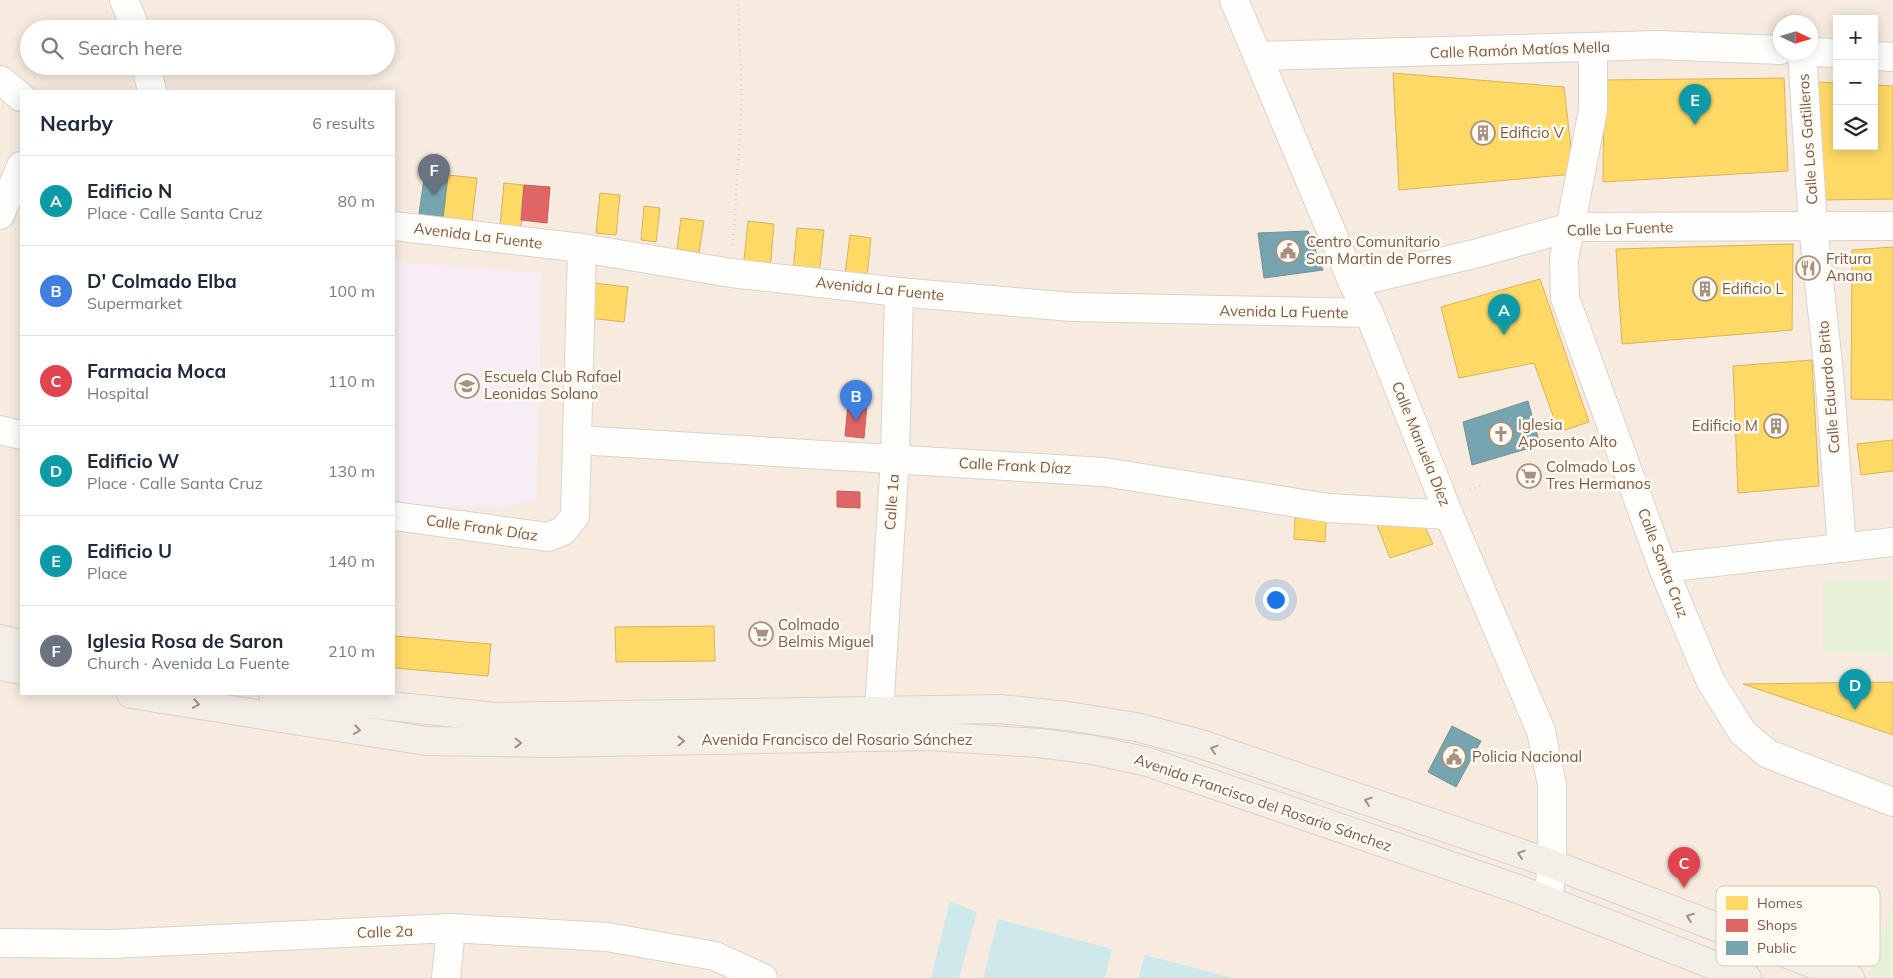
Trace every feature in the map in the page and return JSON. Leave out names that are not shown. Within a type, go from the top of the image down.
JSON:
[{"type":"main road","points":[[0,639],[20,644]]},
{"type":"main road","points":[[0,666],[20,670]]},
{"type":"main road","name":"Avenida Francisco del Rosario Sánchez","points":[[137,695],[426,741],[548,743],[928,736],[1039,743],[1093,750],[1148,762],[1548,901],[1747,978]]},
{"type":"main road","name":"Avenida Francisco del Rosario Sánchez","points":[[293,695],[354,698],[496,717],[1000,709],[1068,716],[1136,727],[1201,744],[1552,864],[1716,927]]},
{"type":"main road","name":"Avenida Francisco del Rosario Sánchez","points":[[1819,966],[1850,978]]},
{"type":"street","points":[[124,0],[132,20]]},
{"type":"street","name":"Calle Manuela Díez","points":[[1234,0],[1260,56],[1353,283],[1369,313],[1450,516],[1541,731],[1552,785],[1552,864],[1548,901]]},
{"type":"street","name":"Calle Ramón Matías Mella","points":[[1260,56],[1658,45],[1773,50]]},
{"type":"street","name":"Calle Santa Cruz","points":[[1593,48],[1593,110],[1564,259],[1566,298],[1663,568],[1710,680],[1743,733],[1768,754],[1893,802]]},
{"type":"street","points":[[1818,53],[1833,54]]},
{"type":"street","points":[[1878,56],[1893,57]]},
{"type":"street","name":"Calle Los Gatilleros","points":[[1803,60],[1813,226]]},
{"type":"street","points":[[148,75],[152,90]]},
{"type":"street","points":[[0,80],[20,96]]},
{"type":"street","points":[[0,215],[20,168]]},
{"type":"street","name":"Avenida La Fuente","points":[[395,226],[582,248],[731,273],[899,292],[1072,307],[1369,313]]},
{"type":"street","name":"Calle Eduardo Brito","points":[[1813,226],[1829,373],[1842,548]]},
{"type":"street","name":"Calle La Fuente","points":[[1353,283],[1478,254],[1571,227],[1893,226]]},
{"type":"street","name":"Calle Frank Díaz","points":[[395,516],[548,537],[563,531],[575,516],[582,248]]},
{"type":"street","name":"Calle 1a","points":[[879,711],[895,459],[899,292]]},
{"type":"street","points":[[0,430],[20,435]]},
{"type":"street","name":"Calle Frank Díaz","points":[[578,440],[1104,472],[1329,508],[1450,516]]},
{"type":"street","points":[[1663,568],[1893,542]]},
{"type":"street","points":[[446,978],[451,928]]},
{"type":"street","name":"Calle 2a","points":[[0,943],[111,944],[451,928],[607,937],[715,956],[763,978]]},
{"type":"path","points":[[731,273],[742,101],[738,0]]},
{"type":"shaded area","points":[[0,0],[1893,0],[1893,978],[0,978]]},
{"type":"shaded area","name":"Escuela Club Rafael Leonidas Solano","points":[[395,261],[542,273],[537,499],[503,507],[419,505],[395,499]]},
{"type":"green space","points":[[1823,580],[1893,581],[1893,653],[1823,652]]},
{"type":"green space","points":[[1893,903],[1893,978],[1875,978],[1868,975],[1871,966],[1880,966],[1880,940]]},
{"type":"water","points":[[950,901],[977,912],[959,978],[931,978]]},
{"type":"water","points":[[998,919],[1112,949],[1105,978],[983,978]]},
{"type":"water","points":[[1145,955],[1233,978],[1138,978]]},
{"type":"building: Homes","name":"Edificio V","points":[[1393,73],[1564,87],[1574,174],[1399,190]]},
{"type":"building: Homes","points":[[1784,78],[1788,171],[1603,182],[1604,80]]},
{"type":"building: Homes","points":[[1817,82],[1833,83],[1833,150],[1878,150],[1878,85],[1893,86],[1893,199],[1820,200]]},
{"type":"building: Homes","points":[[448,175],[477,178],[472,221],[443,217]]},
{"type":"building: Homes","points":[[504,183],[524,185],[521,227],[500,226]]},
{"type":"building: Homes","points":[[600,193],[620,195],[616,235],[596,233]]},
{"type":"building: Homes","points":[[644,206],[660,208],[656,242],[641,240]]},
{"type":"building: Homes","points":[[681,218],[704,221],[699,253],[677,249]]},
{"type":"building: Homes","points":[[748,221],[774,224],[770,271],[743,269]]},
{"type":"building: Homes","points":[[797,228],[824,230],[819,275],[793,273]]},
{"type":"building: Homes","points":[[850,235],[871,238],[867,276],[845,274]]},
{"type":"building: Homes","name":"Edificio L","points":[[1793,244],[1792,330],[1622,344],[1616,249]]},
{"type":"building: Homes","points":[[1893,247],[1893,400],[1851,399],[1852,250]]},
{"type":"building: Homes","points":[[1540,279],[1589,422],[1559,432],[1534,363],[1459,378],[1441,307]]},
{"type":"building: Homes","points":[[593,283],[628,287],[624,322],[589,318]]},
{"type":"building: Homes","name":"Edificio M","points":[[1812,360],[1819,486],[1738,493],[1733,366]]},
{"type":"building: Homes","points":[[1893,440],[1893,471],[1861,475],[1857,444]]},
{"type":"building: Homes","points":[[1295,516],[1326,522],[1325,542],[1294,539]]},
{"type":"building: Homes","points":[[1375,520],[1424,525],[1433,544],[1390,558]]},
{"type":"building: Homes","points":[[714,626],[715,661],[616,662],[615,627]]},
{"type":"building: Homes","points":[[395,636],[491,644],[488,676],[395,668]]},
{"type":"building: Homes","points":[[1893,682],[1893,735],[1743,684]]},
{"type":"building: Shops","points":[[524,185],[550,187],[547,223],[521,220]]},
{"type":"building: Shops","points":[[848,403],[867,405],[864,438],[845,436]]},
{"type":"building: Shops","points":[[837,491],[860,492],[860,508],[837,507]]},
{"type":"building: Public","points":[[425,172],[448,175],[443,217],[419,214]]},
{"type":"building: Public","name":"Centro Comunitario San Martin de Porres","points":[[1308,231],[1323,270],[1264,278],[1258,233]]},
{"type":"building: Public","name":"Iglesia Aposento Alto","points":[[1528,401],[1540,445],[1472,465],[1463,422]]},
{"type":"building: Public","name":"Policia Nacional","points":[[1452,726],[1481,741],[1456,787],[1428,772]]},
{"type":"place","name":"Edificio U","points":[[1695,125]]},
{"type":"place","name":"Edificio V","points":[[1483,133]]},
{"type":"place","name":"Iglesia Rosa de Saron","points":[[434,195]]},
{"type":"place","name":"Centro Comunitario San Martin de Porres","points":[[1288,251]]},
{"type":"place","name":"Fritura Anana","points":[[1808,268]]},
{"type":"place","name":"Edificio L","points":[[1705,289]]},
{"type":"place","name":"Edificio N","points":[[1504,335]]},
{"type":"place","name":"Escuela Club Rafael Leonidas Solano","points":[[467,386]]},
{"type":"place","name":"D' Colmado Elba","points":[[856,421]]},
{"type":"place","name":"Edificio M","points":[[1776,426]]},
{"type":"place","name":"Iglesia Aposento Alto","points":[[1501,434]]},
{"type":"place","name":"Colmado Los Tres Hermanos","points":[[1529,476]]},
{"type":"place","name":"Colmado Belmis Miguel","points":[[761,634]]},
{"type":"place","name":"Edificio W","points":[[1855,710]]},
{"type":"place","name":"Policia Nacional","points":[[1454,757]]},
{"type":"place","name":"Farmacia Moca","points":[[1684,888]]}]
